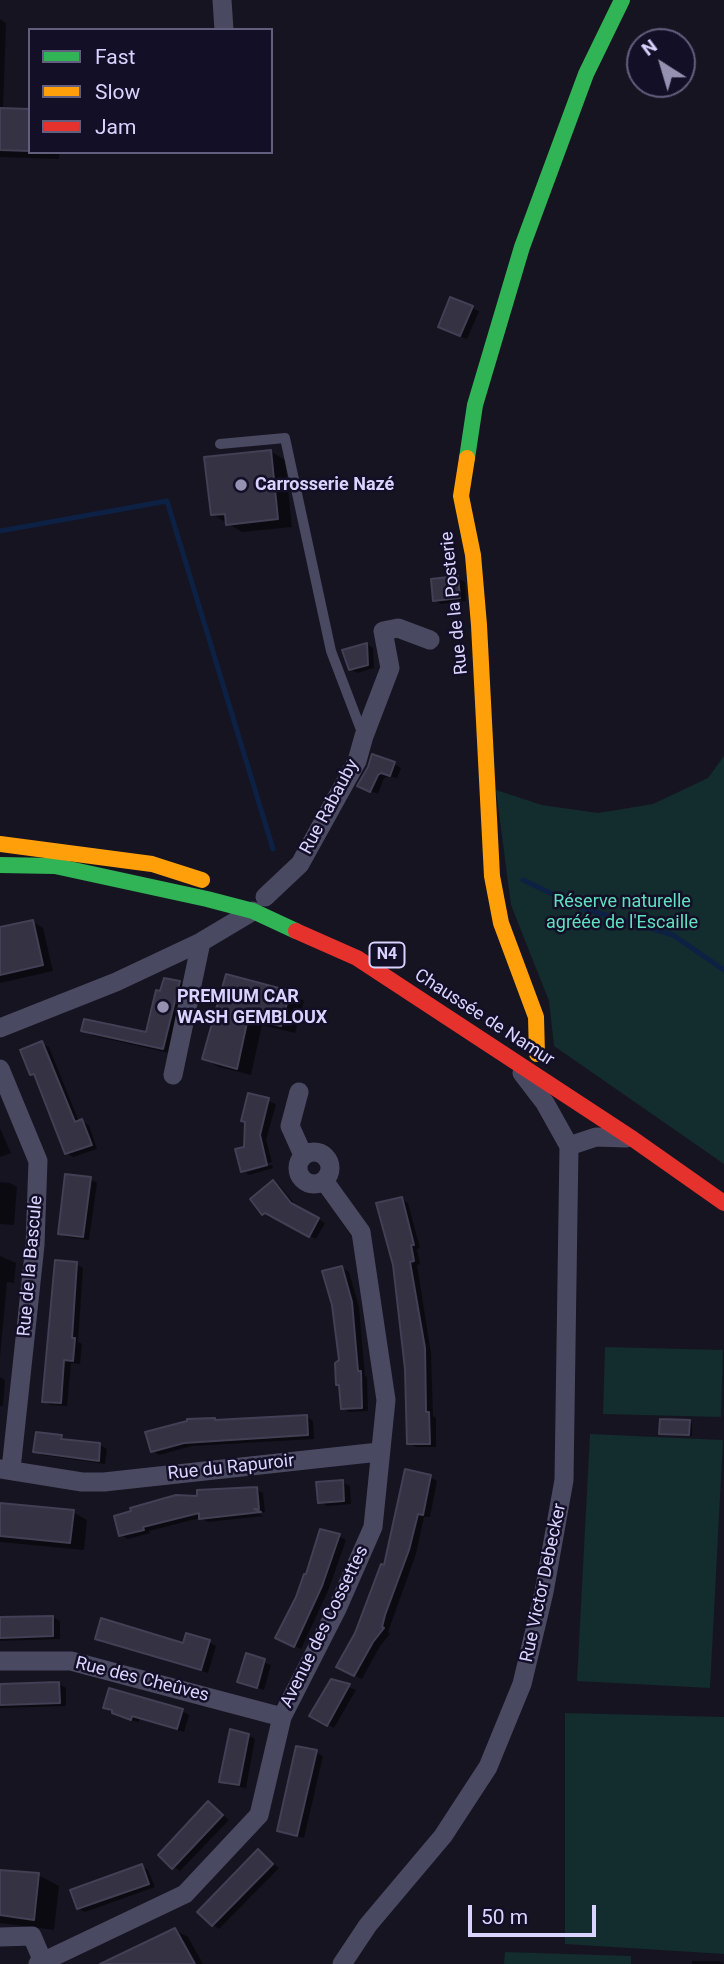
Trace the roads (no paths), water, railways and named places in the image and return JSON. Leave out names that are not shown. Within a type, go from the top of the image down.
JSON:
[{"type":"street","points":[[222,0],[224,28]]},
{"type":"street","name":"Rue de la Posterie","points":[[532,1056],[536,1017],[501,923],[492,876],[479,625],[472,555],[461,496],[475,405],[522,247],[586,74],[622,0]]},
{"type":"street","name":"Rue Rabauby","points":[[0,1028],[116,982],[201,942],[257,901],[300,864],[357,761],[363,736],[390,668],[383,631],[398,628],[430,640]]},
{"type":"street","points":[[0,844],[152,864],[218,885]]},
{"type":"street","name":"Chaussée de Namur","points":[[0,865],[55,866],[208,899],[284,905]]},
{"type":"street","name":"Chaussée de Namur","points":[[257,901],[532,1056],[633,1139],[722,1202]]},
{"type":"street","points":[[173,1074],[201,942]]},
{"type":"street","points":[[532,1056],[526,1079],[545,1103],[569,1146],[596,1137],[633,1139]]},
{"type":"street","name":"Rue de la Bascule","points":[[0,1069],[38,1161],[35,1245],[6,1469]]},
{"type":"street","name":"Avenue des Cossettes","points":[[42,1963],[185,1894],[259,1815],[282,1717],[337,1609],[373,1527],[386,1400],[361,1231],[324,1182],[308,1184],[297,1171],[303,1155],[290,1126],[299,1092]]},
{"type":"street","name":"Rue Victor Debecker","points":[[342,1964],[368,1925],[443,1836],[488,1767],[522,1684],[544,1592],[564,1480],[569,1146]]},
{"type":"street","points":[[303,1155],[311,1152],[333,1153],[331,1171],[324,1182]]},
{"type":"street","name":"Rue du Rapuroir","points":[[6,1469],[82,1482],[380,1452]]},
{"type":"street","name":"Rue des Cheûves","points":[[0,1661],[71,1661],[282,1717]]},
{"type":"street","points":[[0,1937],[32,1936],[42,1963]]},
{"type":"lane","points":[[220,444],[285,438],[331,651],[363,736]]},
{"type":"waterway","points":[[0,531],[167,501],[273,849]]},
{"type":"waterway","points":[[523,880],[582,908],[673,935],[724,970]]},
{"type":"place","name":"Carrosserie Nazé","points":[[241,485]]},
{"type":"place","name":"PREMIUM CAR WASH GEMBLOUX","points":[[163,1007]]},
{"type":"park label","name":"Réserve naturelle agréée de l'Escaille","points":[[622,912]]}]
